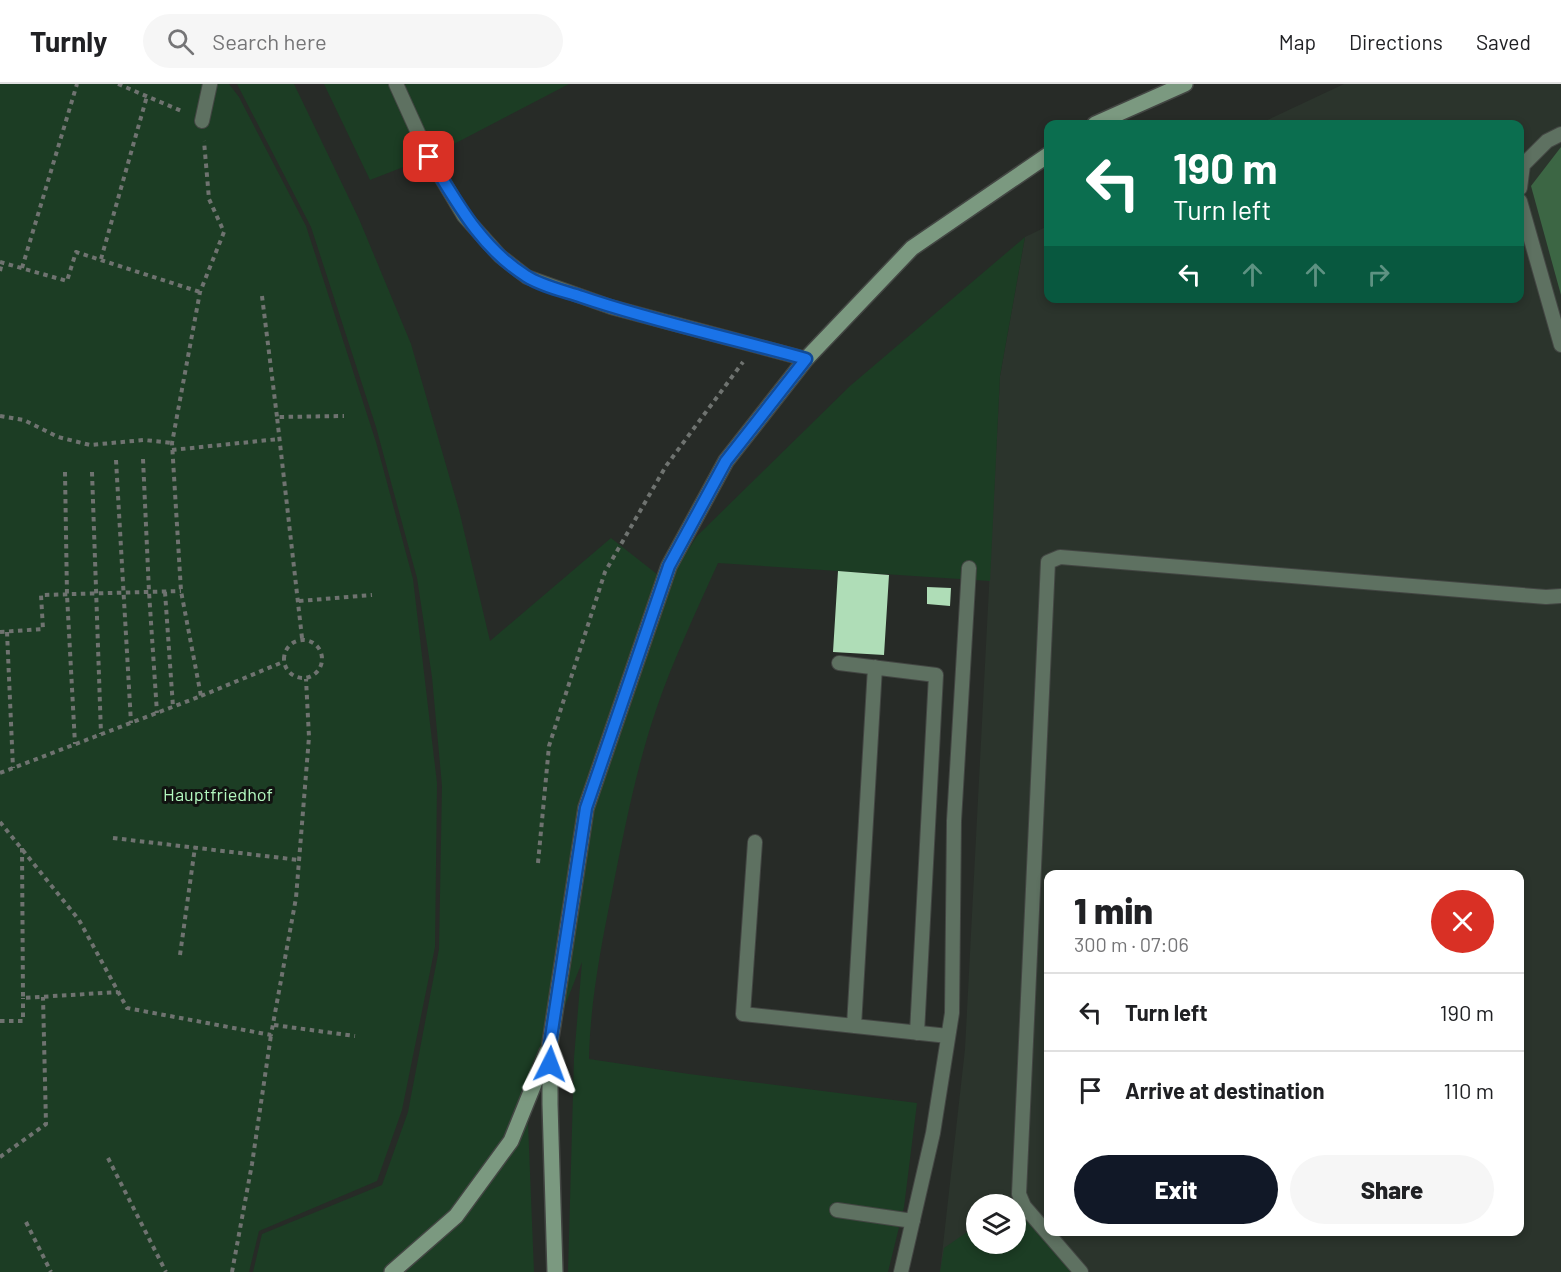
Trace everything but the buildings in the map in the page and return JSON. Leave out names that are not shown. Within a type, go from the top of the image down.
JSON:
[{"type":"main road","points":[[1104,120],[1185,84]]},
{"type":"main road","points":[[555,1272],[550,1044],[586,808],[669,566],[726,461],[806,359],[912,248],[1044,158]]},
{"type":"main road","points":[[392,1272],[456,1216],[511,1141],[550,1044]]},
{"type":"lane","points":[[202,120],[210,84]]},
{"type":"lane","points":[[396,84],[429,157],[464,216],[500,256],[527,278],[611,307],[806,359]]},
{"type":"lane","points":[[1524,164],[1547,141],[1561,134]]},
{"type":"lane","points":[[1524,215],[1561,345]]},
{"type":"lane","points":[[1044,1229],[1024,1206],[1019,1194],[1048,562],[1060,556],[1546,597],[1561,596]]},
{"type":"lane","points":[[901,1272],[933,1133],[952,1013],[954,820],[969,568]]},
{"type":"lane","points":[[839,663],[936,675],[917,1033]]},
{"type":"lane","points":[[854,1026],[875,667]]},
{"type":"lane","points":[[755,842],[743,1014],[948,1036]]},
{"type":"lane","points":[[837,1210],[912,1221]]},
{"type":"lane","points":[[1050,1236],[1081,1272]]},
{"type":"path","points":[[22,268],[77,84]]},
{"type":"path","points":[[118,84],[202,120],[209,199],[224,232],[200,292],[172,443],[181,591],[201,696]]},
{"type":"path","points":[[100,259],[147,96]]},
{"type":"path","points":[[0,271],[1,262],[67,281],[76,252],[200,292]]},
{"type":"path","points":[[262,296],[302,638]]},
{"type":"path","points":[[538,863],[549,746],[605,572],[666,466],[756,345]]},
{"type":"path","points":[[0,416],[24,420],[58,437],[90,445],[144,440],[172,443]]},
{"type":"path","points":[[277,417],[344,416]]},
{"type":"path","points":[[172,450],[279,439]]},
{"type":"path","points":[[143,459],[157,713]]},
{"type":"path","points":[[116,460],[130,723]]},
{"type":"path","points":[[92,471],[101,734]]},
{"type":"path","points":[[64,472],[67,595],[75,744]]},
{"type":"path","points":[[0,632],[43,629],[41,596],[181,591]]},
{"type":"path","points":[[165,592],[173,707]]},
{"type":"path","points":[[299,601],[372,595]]},
{"type":"path","points":[[7,632],[13,768]]},
{"type":"path","points":[[302,638],[318,645],[323,654],[319,672],[306,679],[293,677],[283,662],[287,646],[302,638]]},
{"type":"path","points":[[0,773],[283,662]]},
{"type":"path","points":[[232,1272],[296,898],[309,737],[306,679]]},
{"type":"path","points":[[0,822],[79,920],[127,1008],[271,1035]]},
{"type":"path","points":[[113,838],[299,860]]},
{"type":"path","points":[[0,1021],[23,1020],[22,847]]},
{"type":"path","points":[[180,956],[195,847]]},
{"type":"path","points":[[22,998],[118,992]]},
{"type":"path","points":[[0,1157],[46,1124],[43,997]]},
{"type":"path","points":[[274,1025],[356,1036]]},
{"type":"path","points":[[108,1158],[166,1272]]},
{"type":"path","points":[[26,1222],[51,1272]]},
{"type":"shaded area","points":[[1344,84],[1561,84],[1561,1272],[940,1272],[965,1049],[1000,376],[1025,237],[1044,228],[1044,303],[1524,303],[1524,120],[1268,120]]},
{"type":"shaded area","points":[[1561,147],[1561,295],[1531,186]]},
{"type":"green space","name":"Hauptfriedhof","points":[[0,84],[229,84],[239,97],[306,226],[376,442],[413,579],[437,783],[435,947],[402,1110],[377,1181],[259,1231],[249,1272],[0,1272]]},
{"type":"green space","points":[[237,84],[294,84],[359,219],[411,344],[459,510],[490,641],[611,538],[667,582],[697,536],[850,386],[1025,237],[1000,376],[990,581],[718,563],[670,673],[642,755],[621,846],[594,996],[589,1059],[917,1103],[904,1207],[888,1272],[568,1272],[574,1058],[582,962],[543,1062],[528,1123],[534,1272],[253,1272],[262,1234],[382,1185],[408,1112],[439,949],[442,786],[432,677],[417,578],[376,427],[311,227]]},
{"type":"green space","points":[[324,84],[569,84],[429,157],[370,180]]},
{"type":"green space","points":[[1026,1217],[1072,1272],[940,1272],[944,1248],[966,1233],[966,1254],[1026,1254]]},
{"type":"route","points":[[429,157],[464,216],[479,235],[527,278],[611,307],[806,359],[726,461],[669,566],[586,808],[550,1044],[550,1064]]}]
